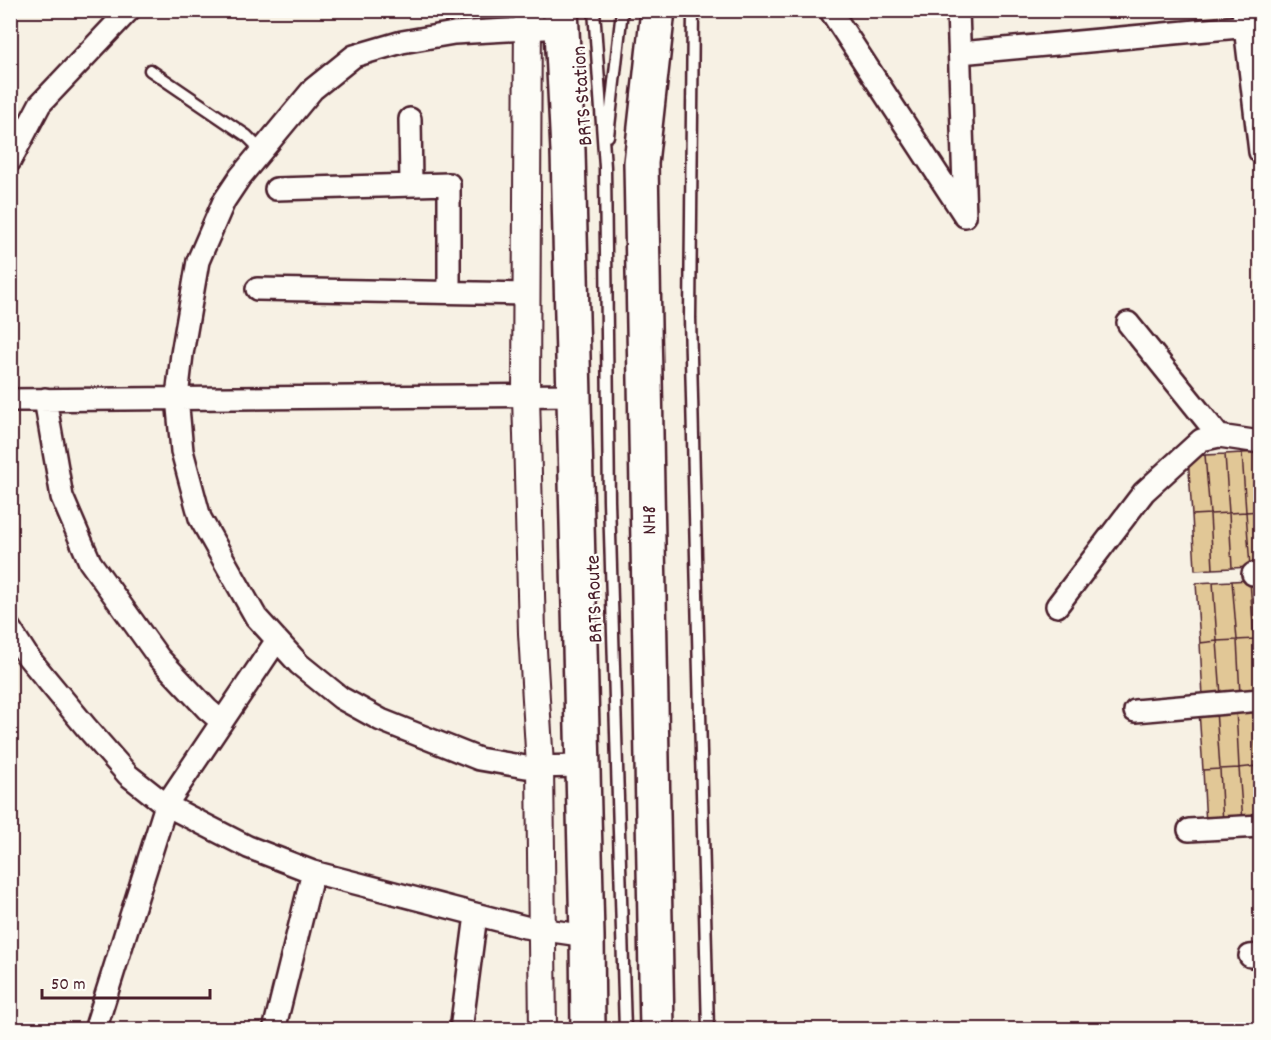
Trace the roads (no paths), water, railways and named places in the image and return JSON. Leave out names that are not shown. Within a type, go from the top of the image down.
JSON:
[{"type":"main road","name":"NH8","points":[[657,1029],[641,163],[658,10]]},
{"type":"main road","points":[[562,19],[568,151],[588,1029]]},
{"type":"street","points":[[10,161],[40,104],[129,10]]},
{"type":"street","points":[[830,10],[965,216],[958,10]]},
{"type":"street","points":[[562,19],[527,20],[402,42],[354,56],[313,89],[261,150],[224,201],[198,261],[177,397],[182,451],[200,518],[256,617],[299,664],[341,698],[381,720],[479,759],[526,767],[583,766]]},
{"type":"street","points":[[527,20],[526,395],[532,633],[540,766],[543,1029]]},
{"type":"street","points":[[960,53],[1249,20],[1260,152]]},
{"type":"street","points":[[410,119],[411,184]]},
{"type":"street","points":[[276,189],[449,184],[449,292]]},
{"type":"street","points":[[257,289],[526,294]]},
{"type":"street","points":[[1128,322],[1219,436]]},
{"type":"street","points":[[10,400],[574,395]]},
{"type":"street","points":[[45,399],[62,497],[90,562],[159,658],[222,722]]},
{"type":"street","points":[[1057,606],[1144,492],[1202,440],[1219,436],[1260,442]]},
{"type":"street","points":[[10,629],[28,657],[128,775],[166,805],[248,847],[313,872],[525,927],[587,936]]},
{"type":"street","points":[[95,1029],[166,805],[277,640]]},
{"type":"street","points":[[1135,711],[1260,700]]},
{"type":"street","points":[[1189,830],[1260,826]]},
{"type":"street","points":[[274,1029],[313,872]]},
{"type":"street","points":[[461,1029],[476,915]]},
{"type":"lane","name":"BRTS Station","points":[[594,10],[605,166]]},
{"type":"lane","name":"BRTS Station","points":[[605,166],[622,10]]},
{"type":"lane","points":[[693,10],[690,318],[708,1029]]},
{"type":"lane","points":[[150,70],[247,136],[261,150]]},
{"type":"lane","name":"BRTS Route","points":[[605,166],[609,501],[625,1029]]}]
